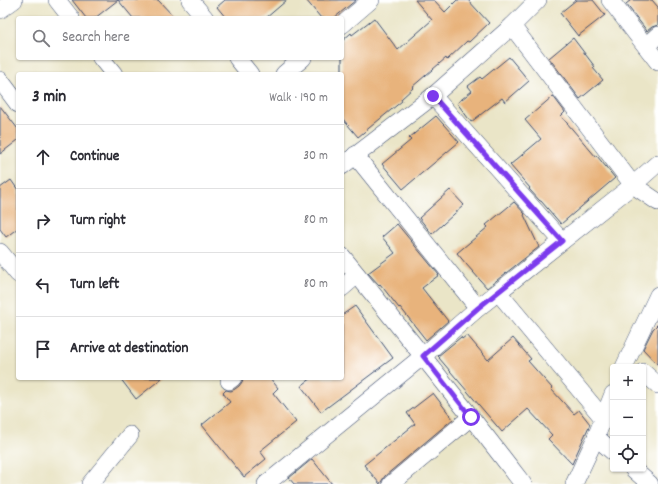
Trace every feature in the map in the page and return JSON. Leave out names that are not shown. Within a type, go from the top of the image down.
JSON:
[{"type":"street","points":[[0,10],[14,0]]},
{"type":"street","points":[[57,0],[69,16]]},
{"type":"street","points":[[344,22],[371,0]]},
{"type":"street","points":[[478,308],[348,160],[433,96],[512,26],[538,0]]},
{"type":"street","points":[[610,0],[652,40],[658,62]]},
{"type":"street","points":[[195,2],[204,16]]},
{"type":"street","points":[[512,26],[632,185],[658,202]]},
{"type":"street","points":[[103,60],[112,72]]},
{"type":"street","points":[[239,60],[248,72]]},
{"type":"street","points":[[286,72],[301,60]]},
{"type":"street","points":[[0,80],[16,101]]},
{"type":"street","points":[[433,96],[562,241]]},
{"type":"street","points":[[266,484],[423,356],[478,308],[658,163]]},
{"type":"street","points":[[0,252],[16,272]]},
{"type":"street","points":[[344,259],[423,356],[523,484]]},
{"type":"street","points":[[344,286],[357,275]]},
{"type":"street","points":[[498,292],[603,418]]},
{"type":"street","points":[[630,364],[658,295]]},
{"type":"street","points":[[646,375],[658,385]]},
{"type":"street","points":[[574,484],[596,437],[610,400]]},
{"type":"street","points":[[391,484],[471,417]]},
{"type":"street","points":[[90,484],[130,435]]},
{"type":"street","points":[[596,437],[610,449]]},
{"type":"street","points":[[636,472],[650,484]]},
{"type":"building","points":[[72,0],[118,0],[98,16],[84,16]]},
{"type":"building","points":[[118,0],[158,0],[173,16],[131,16]]},
{"type":"building","points":[[225,0],[287,0],[268,16],[224,16],[217,7]]},
{"type":"building","points":[[306,0],[356,0],[336,16],[319,16]]},
{"type":"building","points":[[415,0],[434,0],[445,12],[457,0],[468,0],[489,23],[469,42],[467,41],[447,60],[446,58],[412,87],[413,88],[401,99],[402,101],[358,137],[344,120],[344,72],[342,72],[342,60],[344,60],[344,39],[374,18],[398,50],[432,20]]},
{"type":"building","points":[[576,0],[593,0],[605,15],[578,36],[560,13]]},
{"type":"building","points":[[631,0],[652,0],[658,7],[658,25],[647,31],[626,4]]},
{"type":"building","points":[[573,38],[603,80],[580,99],[549,58]]},
{"type":"building","points":[[509,57],[529,81],[505,102],[502,98],[471,122],[457,103],[472,91],[468,86],[480,77],[482,79]]},
{"type":"building","points":[[553,96],[565,112],[561,116],[615,178],[561,224],[529,189],[530,188],[510,165],[541,139],[525,120]]},
{"type":"building","points":[[0,106],[16,126],[16,142],[0,154]]},
{"type":"building","points":[[436,116],[459,142],[403,189],[382,164],[411,140],[409,138]]},
{"type":"building","points":[[11,180],[16,187],[16,230],[6,237],[0,229],[0,188]]},
{"type":"building","points":[[450,190],[464,205],[432,234],[419,218]]},
{"type":"building","points":[[514,202],[525,214],[524,215],[539,247],[487,288],[457,253],[488,227],[486,225]]},
{"type":"building","points":[[397,224],[439,275],[422,288],[448,321],[426,340],[400,307],[399,308],[380,284],[379,285],[368,273],[395,253],[382,237]]},
{"type":"building","points":[[355,306],[393,358],[321,412],[301,386],[309,380],[344,380],[344,314]]},
{"type":"building","points":[[658,324],[658,365],[643,349],[653,329]]},
{"type":"building","points":[[467,335],[488,360],[513,338],[531,359],[528,361],[552,388],[551,389],[574,414],[579,410],[590,424],[572,464],[548,439],[552,435],[528,409],[502,432],[439,358],[438,356],[461,337],[462,339]]},
{"type":"building","points":[[122,380],[160,380],[136,399]]},
{"type":"building","points":[[242,380],[272,380],[278,388],[273,393],[296,422],[260,451],[266,459],[244,477],[202,425],[230,402],[223,393],[226,390],[231,391],[235,389]]},
{"type":"building","points":[[433,393],[453,419],[385,476],[380,484],[364,465],[415,424],[407,413]]},
{"type":"building","points":[[312,459],[332,484],[294,484],[289,478]]},
{"type":"route","points":[[433,96],[562,241],[478,308],[423,356],[471,417]]}]
